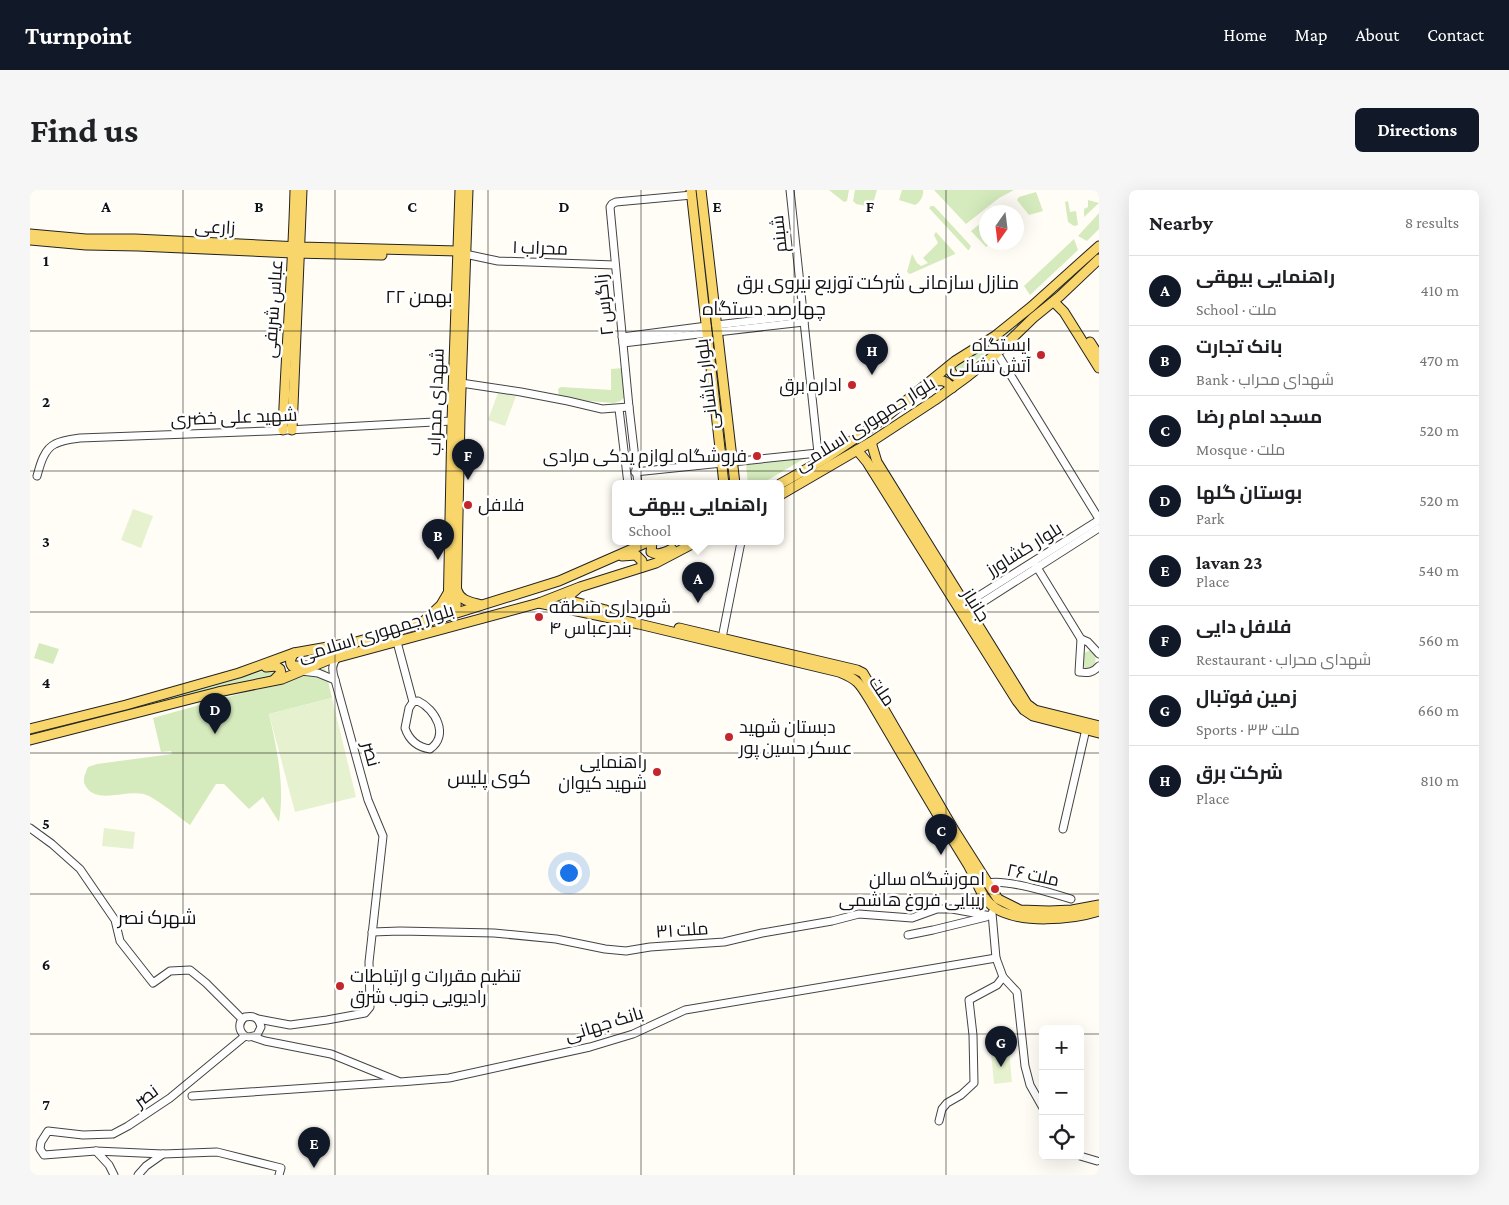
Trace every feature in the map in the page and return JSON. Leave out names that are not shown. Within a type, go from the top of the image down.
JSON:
[{"type":"main road","name":"عباس شریفی","points":[[295,190],[296,250]]},
{"type":"main road","name":"عباس شریفی","points":[[288,430],[296,250],[302,190]]},
{"type":"main road","name":"شهدای محراب","points":[[453,588],[461,384],[460,190]]},
{"type":"main road","name":"شهدای محراب","points":[[453,610],[452,421],[460,254],[468,190]]},
{"type":"main road","name":"بلوار کاشانی","points":[[701,190],[724,480]]},
{"type":"main road","name":"بلوار کاشانی","points":[[692,193],[735,480]]},
{"type":"main road","name":"زارعی","points":[[30,234],[127,242],[296,250],[460,254]]},
{"type":"main road","name":"زارعی","points":[[30,240],[86,245],[127,242]]},
{"type":"main road","name":"بلوار جمهوری اسلامی","points":[[784,482],[826,458],[881,421],[949,366],[996,336],[1099,246]]},
{"type":"main road","name":"بلوار جمهوری اسلامی","points":[[784,493],[871,442],[952,388],[997,353],[1099,259]]},
{"type":"main road","points":[[1057,299],[1099,356]]},
{"type":"main road","points":[[1066,310],[1099,368]]},
{"type":"main road","points":[[949,366],[950,372],[960,378],[972,373]]},
{"type":"main road","points":[[929,382],[940,380],[947,382],[952,388]]},
{"type":"main road","name":"جانباز","points":[[871,442],[877,462],[964,610]]},
{"type":"main road","name":"جانباز","points":[[857,450],[867,462],[964,610],[1020,699],[1024,710],[1033,716],[1083,726],[1099,732]]},
{"type":"main road","points":[[818,453],[826,458]]},
{"type":"main road","name":"بلوار جمهوری اسلامی","points":[[30,729],[126,705],[239,673],[294,653],[356,642],[420,624],[453,610],[481,605],[559,581],[641,545]]},
{"type":"main road","points":[[652,545],[651,552],[655,554],[685,545]]},
{"type":"main road","name":"بلوار جمهوری اسلامی","points":[[30,740],[218,692],[269,682],[338,657],[539,603],[580,586],[656,563],[689,545]]},
{"type":"main road","points":[[608,559],[630,554],[636,555],[642,561],[642,567]]},
{"type":"main road","points":[[574,606],[570,601],[570,595],[580,586]]},
{"type":"main road","points":[[420,624],[441,605],[453,588],[464,600],[481,605]]},
{"type":"main road","name":"ملت","points":[[539,603],[574,606],[722,638],[863,673],[875,700],[933,801],[973,866],[988,883],[998,899],[1020,910],[1072,910],[1099,905]]},
{"type":"main road","name":"ملت","points":[[574,606],[839,672],[854,678],[875,700]]},
{"type":"main road","points":[[294,653],[290,660],[292,666],[312,666]]},
{"type":"main road","points":[[239,673],[276,666],[280,669],[281,673],[269,682]]},
{"type":"main road","name":"جانباز","points":[[1083,726],[1099,726]]},
{"type":"main road","name":"ملت","points":[[973,866],[978,886],[992,911]]},
{"type":"main road","points":[[992,911],[1006,913],[1018,918],[1074,917],[1099,911]]},
{"type":"street","name":"شبنم","points":[[790,190],[818,453]]},
{"type":"street","name":"زاگرس ۲","points":[[637,480],[610,208],[616,202],[692,193]]},
{"type":"street","name":"محراب ۱","points":[[460,254],[498,261],[615,266]]},
{"type":"street","points":[[622,340],[803,319]]},
{"type":"street","points":[[997,353],[1099,519]]},
{"type":"street","points":[[461,384],[568,400],[602,409],[629,407]]},
{"type":"street","points":[[619,409],[628,480]]},
{"type":"street","name":"شهید علی خضری","points":[[36,476],[41,462],[49,449],[55,444],[80,438],[288,430],[452,421]]},
{"type":"street","points":[[635,472],[818,453]]},
{"type":"street","name":"بلوار کشاورز","points":[[964,610],[1035,564],[1099,519]]},
{"type":"street","name":"بلوار کشاورز","points":[[1035,564],[1099,528]]},
{"type":"street","points":[[722,638],[740,545]]},
{"type":"street","points":[[1035,564],[1081,639],[1079,672],[1091,673],[1099,666]]},
{"type":"street","points":[[1081,639],[1088,642],[1099,654]]},
{"type":"street","points":[[399,641],[415,701]]},
{"type":"street","points":[[334,680],[332,668],[334,661],[338,657]]},
{"type":"street","points":[[300,672],[318,673],[334,680]]},
{"type":"street","name":"نصر","points":[[334,680],[368,800],[383,836],[372,932]]},
{"type":"street","points":[[415,701],[423,703],[438,720],[438,741],[430,749],[423,748],[412,740],[405,728],[409,708],[415,701]]},
{"type":"street","points":[[1063,829],[1083,726]]},
{"type":"street","points":[[30,828],[52,844],[80,870],[115,920],[120,941],[154,982],[170,971],[190,970],[206,983],[242,1019]]},
{"type":"street","name":"ملت ۲۶","points":[[988,883],[1006,883],[1071,899]]},
{"type":"street","name":"ملت ۳۱","points":[[372,932],[494,932],[556,939],[605,949],[626,951],[650,947],[724,942],[859,914],[912,918],[937,909],[992,911]]},
{"type":"street","points":[[908,935],[933,930],[992,911],[996,958],[1003,977],[1017,992],[1025,1066],[1030,1085],[1039,1101]]},
{"type":"street","points":[[258,1019],[261,1027],[260,1031],[253,1037],[245,1036],[239,1028],[239,1023],[242,1019],[250,1016],[290,1025],[365,1013],[370,1007],[371,1000],[369,962],[372,932]]},
{"type":"street","name":"بانک جهانی","points":[[253,1037],[331,1054],[400,1082],[449,1078],[590,1047],[633,1034],[686,1010],[996,958]]},
{"type":"street","points":[[939,1121],[942,1109],[947,1103],[961,1095],[974,1083],[973,1035],[969,1000],[997,985],[1003,977]]},
{"type":"street","name":"نصر","points":[[96,1151],[44,1155],[40,1151],[40,1144],[48,1131],[83,1135],[112,1134],[128,1126],[170,1098],[245,1036]]},
{"type":"street","points":[[192,1096],[400,1082]]},
{"type":"street","points":[[96,1151],[163,1154],[217,1152],[281,1168],[279,1175]]},
{"type":"street","points":[[96,1151],[109,1165],[114,1175]]},
{"type":"street","points":[[138,1175],[146,1166],[163,1154]]},
{"type":"street","points":[[1084,1157],[1097,1161]]},
{"type":"green space","points":[[829,190],[849,190],[847,201],[844,202]]},
{"type":"green space","points":[[855,190],[877,190],[872,207],[856,204],[853,201]]},
{"type":"green space","points":[[902,190],[923,190],[923,194],[920,201],[915,205],[899,200]]},
{"type":"green space","points":[[934,190],[1014,190],[990,205],[979,205],[979,214],[966,224]]},
{"type":"green space","points":[[1036,192],[1043,211],[1029,215],[1024,209],[1024,205],[1021,205],[1017,200],[1019,197]]},
{"type":"green space","points":[[1088,200],[1099,203],[1084,217],[1084,209],[1088,207]]},
{"type":"green space","points":[[1068,201],[1070,212],[1076,211],[1078,225],[1074,226],[1068,222],[1065,202]]},
{"type":"green space","points":[[934,206],[971,246],[969,250],[929,208]]},
{"type":"green space","points":[[1099,213],[1099,229],[1087,241],[1078,236]]},
{"type":"green space","points":[[979,225],[979,240],[971,231]]},
{"type":"green space","points":[[936,232],[955,254],[910,274],[907,272],[912,254],[921,266],[928,263],[923,258],[938,243],[934,235]]},
{"type":"green space","points":[[1074,239],[1078,250],[1030,295],[1024,286]]},
{"type":"green space","points":[[1099,249],[1099,254],[1032,314],[963,371],[956,371],[959,364],[1002,338]]},
{"type":"green space","points":[[623,368],[625,397],[620,401],[614,403],[559,398],[558,389],[561,387],[611,390],[611,369]]},
{"type":"green space","points":[[499,390],[516,396],[505,426],[488,420]]},
{"type":"green space","points":[[807,457],[768,480],[748,480],[746,464]]},
{"type":"green space","points":[[133,509],[153,516],[141,548],[121,540]]},
{"type":"green space","points":[[39,643],[59,649],[53,664],[34,658]]},
{"type":"green space","points":[[1091,650],[1095,653],[1096,658],[1091,670],[1083,668],[1084,653]]},
{"type":"green space","points":[[325,668],[332,698],[269,714],[281,781],[279,822],[263,797],[249,809],[224,784],[216,784],[190,825],[149,796],[133,793],[99,795],[92,793],[84,783],[88,767],[97,764],[172,754],[171,751],[161,752],[153,718],[282,683]]},
{"type":"green space","points":[[271,669],[276,671],[276,675],[272,678],[180,697],[30,737],[30,733]]},
{"type":"green space","points":[[332,698],[356,797],[295,812],[269,714]]},
{"type":"green space","points":[[104,828],[135,832],[133,849],[102,846]]},
{"type":"green space","points":[[1009,1050],[1012,1082],[994,1084],[991,1052]]},
{"type":"place","name":"ایستگاه آتش نشانی","points":[[1041,355]]},
{"type":"place","name":"شرکت برق","points":[[872,375]]},
{"type":"place","name":"اداره برق","points":[[852,385]]},
{"type":"place","name":"فروشگاه لوازم یدکی مرادی","points":[[757,456]]},
{"type":"place","name":"فلافل دایی","points":[[468,480]]},
{"type":"place","name":"فلافل","points":[[468,505]]},
{"type":"place","name":"بانک تجارت","points":[[438,560]]},
{"type":"place","name":"راهنمایی بیهقی","points":[[698,603]]},
{"type":"place","name":"شهرداری منطقه ۴ بندرعباس","points":[[539,617]]},
{"type":"place","name":"بوستان گلها","points":[[215,734]]},
{"type":"place","name":"دبستان شهید عسکر حسین پور","points":[[729,737]]},
{"type":"place","name":"راهنمایی شهید کیوان","points":[[657,772]]},
{"type":"place","name":"مسجد امام رضا","points":[[941,855]]},
{"type":"place","name":"اموزشگاه سالن زیبایی فروغ هاشمی","points":[[995,889]]},
{"type":"place","name":"تنظیم مقررات و ارتباطات رادیویی جنوب شرق","points":[[340,986]]},
{"type":"place","name":"زمین فوتبال","points":[[1001,1067]]},
{"type":"place","name":"lavan 23","points":[[314,1168]]},
{"type":"district","name":"منازل سازمانی شرکت توزیع نیروی برق","points":[[878,282]]},
{"type":"district","name":"۲۲ بهمن","points":[[419,296]]},
{"type":"district","name":"چهارصد دستگاه","points":[[764,308]]},
{"type":"district","name":"کوی پلیس","points":[[489,777]]},
{"type":"district","name":"شهرک نصر","points":[[157,917]]}]
